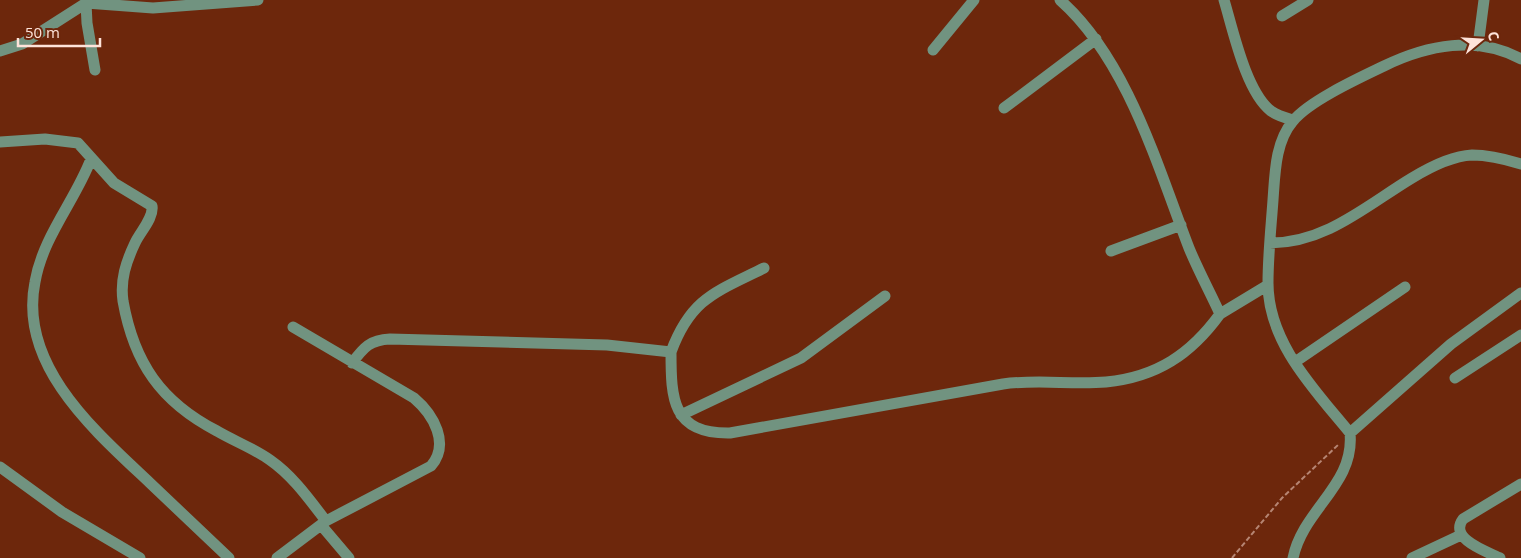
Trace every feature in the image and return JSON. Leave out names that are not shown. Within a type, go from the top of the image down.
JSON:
[{"type":"street","points":[[0,51],[22,44],[86,3],[153,8],[258,0]]},
{"type":"street","points":[[933,50],[974,0]]},
{"type":"street","points":[[1060,0],[1096,39],[1120,80],[1156,160],[1181,225],[1220,314]]},
{"type":"street","points":[[1224,0],[1242,60],[1260,99],[1271,110],[1293,120]]},
{"type":"street","points":[[1282,16],[1308,0]]},
{"type":"street","points":[[1478,46],[1484,0]]},
{"type":"street","points":[[86,3],[87,23],[96,70]]},
{"type":"street","points":[[1004,108],[1096,39]]},
{"type":"street","points":[[1292,558],[1308,519],[1332,491],[1342,474],[1352,448],[1350,433],[1295,362],[1274,322],[1268,285],[1278,153],[1282,140],[1293,120],[1328,96],[1403,56],[1431,48],[1465,44],[1504,50],[1521,59]]},
{"type":"street","points":[[0,142],[45,139],[71,141],[84,146],[91,159],[114,183],[146,201],[153,208],[132,251],[122,284],[128,321],[136,349],[164,393],[185,413],[261,455],[296,483],[349,558]]},
{"type":"street","points":[[1270,243],[1301,241],[1323,233],[1343,223],[1421,172],[1455,158],[1482,156],[1521,164]]},
{"type":"street","points":[[91,159],[76,193],[49,238],[34,282],[34,310],[41,348],[50,370],[88,423],[229,558]]},
{"type":"street","points":[[1111,250],[1181,225]]},
{"type":"street","points":[[764,268],[702,302],[685,320],[671,352],[672,396],[681,415],[697,428],[730,433],[919,397],[1010,383],[1120,380],[1148,372],[1179,356],[1197,343],[1220,314],[1268,285]]},
{"type":"street","points":[[1295,362],[1405,287]]},
{"type":"street","points":[[1350,433],[1451,344],[1521,293]]},
{"type":"street","points":[[681,415],[801,358],[885,296]]},
{"type":"street","points":[[277,558],[324,523],[431,466],[440,452],[437,428],[423,405],[402,388],[352,363],[294,326]]},
{"type":"street","points":[[1455,378],[1521,335]]},
{"type":"street","points":[[352,363],[366,345],[374,340],[390,339],[607,345],[671,352]]},
{"type":"street","points":[[0,467],[62,512],[140,558]]},
{"type":"street","points":[[1500,558],[1470,543],[1461,535],[1459,527],[1463,520],[1521,484]]},
{"type":"street","points":[[1412,558],[1461,535]]},
{"type":"path","points":[[1232,558],[1277,503],[1350,433]]}]
